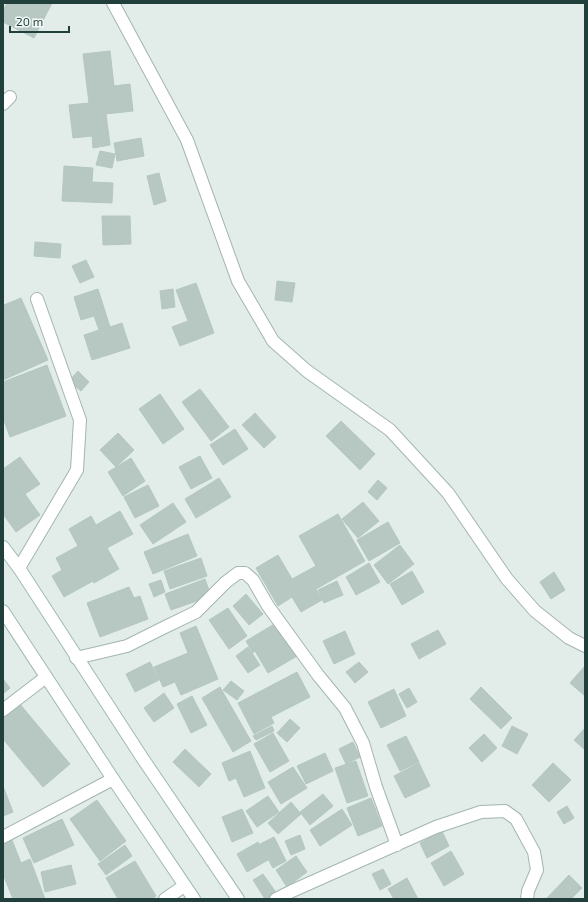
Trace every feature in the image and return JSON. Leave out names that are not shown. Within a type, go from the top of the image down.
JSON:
[{"type":"street","points":[[113,3],[187,140],[238,281],[273,341],[307,371],[390,430],[448,493],[507,579],[534,611],[570,638],[585,646]]},
{"type":"street","points":[[18,568],[77,470],[80,420],[37,299]]},
{"type":"street","points":[[3,547],[214,866],[238,899]]},
{"type":"street","points":[[76,658],[127,646],[196,612],[226,582],[238,573],[245,573],[253,580],[282,625],[318,675],[345,708],[363,743],[376,787],[397,845]]},
{"type":"street","points":[[3,611],[194,899]]},
{"type":"street","points":[[3,710],[46,678]]},
{"type":"street","points":[[3,837],[113,779]]},
{"type":"street","points":[[276,899],[436,827],[480,812],[505,812],[516,819],[534,852],[537,870],[528,891],[528,899]]},
{"type":"street","points":[[165,899],[184,886]]},
{"type":"building","points":[[7,3],[52,3],[34,38],[3,22],[3,11]]},
{"type":"building","points":[[110,51],[114,86],[130,84],[133,111],[106,114],[110,145],[93,148],[92,136],[73,138],[69,105],[89,103],[83,54]]},
{"type":"building","points":[[141,138],[144,156],[117,161],[114,143]]},
{"type":"building","points":[[100,151],[115,154],[112,168],[96,165]]},
{"type":"building","points":[[64,166],[93,168],[92,182],[113,183],[112,203],[62,201]]},
{"type":"building","points":[[159,173],[166,201],[154,205],[147,176]]},
{"type":"building","points":[[102,216],[130,216],[131,244],[103,245]]},
{"type":"building","points":[[35,242],[61,244],[60,258],[34,256]]},
{"type":"building","points":[[86,260],[94,277],[80,283],[72,266]]},
{"type":"building","points":[[277,281],[295,283],[292,302],[275,300]]},
{"type":"building","points":[[196,283],[214,333],[180,346],[172,327],[188,321],[176,290]]},
{"type":"building","points":[[98,289],[110,327],[122,323],[130,348],[92,360],[84,335],[99,330],[94,316],[81,320],[74,297]]},
{"type":"building","points":[[173,289],[175,307],[162,309],[160,291]]},
{"type":"building","points":[[21,298],[48,360],[3,380],[3,302],[4,305]]},
{"type":"building","points":[[47,365],[66,416],[10,437],[3,418],[3,382]]},
{"type":"building","points":[[78,371],[89,382],[81,391],[69,381]]},
{"type":"building","points":[[200,389],[229,427],[211,441],[182,402]]},
{"type":"building","points":[[160,394],[184,429],[163,444],[139,409]]},
{"type":"building","points":[[255,413],[276,437],[264,448],[242,425]]},
{"type":"building","points":[[341,421],[375,454],[360,470],[326,436]]},
{"type":"building","points":[[235,429],[248,449],[223,465],[210,445]]},
{"type":"building","points":[[118,433],[134,450],[116,467],[100,450]]},
{"type":"building","points":[[200,456],[212,478],[191,489],[179,467]]},
{"type":"building","points":[[20,457],[40,484],[25,494],[40,515],[16,532],[3,514],[3,469]]},
{"type":"building","points":[[131,458],[145,481],[123,496],[108,472]]},
{"type":"building","points":[[219,478],[231,497],[196,518],[185,499]]},
{"type":"building","points":[[378,480],[387,488],[377,500],[368,492]]},
{"type":"building","points":[[148,485],[159,506],[135,518],[124,497]]},
{"type":"building","points":[[363,502],[379,521],[358,538],[342,519]]},
{"type":"building","points":[[173,503],[186,522],[153,544],[140,525]]},
{"type":"building","points":[[120,511],[133,534],[107,548],[119,569],[64,597],[52,576],[62,570],[56,558],[78,546],[69,529],[91,516],[96,525]]},
{"type":"building","points":[[338,514],[365,561],[316,589],[322,600],[301,612],[292,597],[278,606],[256,568],[278,555],[292,579],[316,566],[299,536]]},
{"type":"building","points":[[388,522],[400,543],[369,561],[357,540]]},
{"type":"building","points":[[188,534],[197,556],[153,574],[144,552]]},
{"type":"building","points":[[400,545],[414,564],[388,584],[374,565]]},
{"type":"building","points":[[201,558],[207,576],[170,589],[164,571]]},
{"type":"building","points":[[369,563],[380,582],[356,595],[346,577]]},
{"type":"building","points":[[412,571],[424,592],[402,605],[390,584]]},
{"type":"building","points":[[554,572],[565,590],[551,599],[540,582]]},
{"type":"building","points":[[205,579],[211,596],[171,610],[165,594]]},
{"type":"building","points":[[161,580],[165,592],[154,597],[149,584]]},
{"type":"building","points":[[337,581],[343,595],[324,603],[318,590]]},
{"type":"building","points":[[129,587],[134,598],[140,596],[148,619],[100,637],[87,603]]},
{"type":"building","points":[[246,594],[263,614],[249,625],[233,606]]},
{"type":"building","points":[[228,608],[247,636],[229,649],[209,620]]},
{"type":"building","points":[[276,623],[297,656],[268,673],[255,651],[253,653],[246,641]]},
{"type":"building","points":[[196,626],[218,679],[181,695],[175,682],[163,687],[154,667],[188,653],[180,633]]},
{"type":"building","points":[[438,630],[446,644],[419,659],[411,644]]},
{"type":"building","points":[[345,631],[355,654],[334,664],[323,641]]},
{"type":"building","points":[[248,647],[260,665],[248,673],[236,656]]},
{"type":"building","points":[[150,662],[159,680],[135,692],[126,674]]},
{"type":"building","points":[[359,662],[368,672],[355,683],[346,672]]},
{"type":"building","points":[[584,667],[585,668],[585,696],[570,683]]},
{"type":"building","points":[[297,672],[310,697],[271,717],[274,723],[254,734],[238,703]]},
{"type":"building","points":[[3,679],[10,688],[3,694]]},
{"type":"building","points":[[231,681],[244,691],[237,700],[223,690]]},
{"type":"building","points":[[220,687],[251,741],[233,752],[202,698]]},
{"type":"building","points":[[481,687],[512,718],[501,729],[470,699]]},
{"type":"building","points":[[409,688],[417,702],[407,708],[399,694]]},
{"type":"building","points":[[394,689],[406,716],[381,728],[368,702]]},
{"type":"building","points":[[164,693],[174,708],[154,722],[144,708]]},
{"type":"building","points":[[192,696],[207,725],[191,733],[177,704]]},
{"type":"building","points":[[19,703],[70,764],[43,787],[3,739],[3,717]]},
{"type":"building","points":[[290,719],[300,728],[287,742],[277,733]]},
{"type":"building","points":[[272,726],[274,731],[256,740],[253,736]]},
{"type":"building","points":[[512,726],[528,734],[517,754],[502,746]]},
{"type":"building","points":[[585,728],[585,750],[574,740]]},
{"type":"building","points":[[273,733],[289,761],[270,772],[254,744]]},
{"type":"building","points":[[484,734],[497,748],[482,762],[469,748]]},
{"type":"building","points":[[406,736],[419,762],[400,771],[387,745]]},
{"type":"building","points":[[353,742],[360,757],[346,764],[339,749]]},
{"type":"building","points":[[185,749],[211,774],[199,787],[173,762]]},
{"type":"building","points":[[250,751],[265,788],[244,797],[236,778],[229,781],[222,763]]},
{"type":"building","points":[[325,753],[333,771],[306,784],[297,766]]},
{"type":"building","points":[[356,761],[368,796],[347,803],[335,768]]},
{"type":"building","points":[[419,763],[430,786],[405,798],[394,776]]},
{"type":"building","points":[[553,763],[571,780],[549,802],[532,785]]},
{"type":"building","points":[[293,767],[307,788],[281,804],[268,782]]},
{"type":"building","points":[[3,786],[13,812],[3,816]]},
{"type":"building","points":[[323,794],[333,806],[310,825],[300,812]]},
{"type":"building","points":[[268,796],[279,812],[257,827],[246,811]]},
{"type":"building","points":[[371,798],[382,826],[358,836],[347,808]]},
{"type":"building","points":[[97,800],[126,841],[100,861],[70,819]]},
{"type":"building","points":[[291,802],[301,814],[278,834],[268,823]]},
{"type":"building","points":[[567,806],[574,818],[564,824],[557,812]]},
{"type":"building","points":[[242,809],[253,833],[232,842],[222,817]]},
{"type":"building","points":[[342,809],[352,825],[320,846],[310,830]]},
{"type":"building","points":[[62,819],[74,845],[34,863],[23,838]]},
{"type":"building","points":[[442,831],[449,846],[427,858],[420,843]]},
{"type":"building","points":[[300,835],[305,849],[291,855],[285,841]]},
{"type":"building","points":[[274,837],[286,861],[273,868],[260,844]]},
{"type":"building","points":[[12,840],[21,863],[30,859],[45,899],[13,899],[3,874],[3,844]]},
{"type":"building","points":[[258,842],[268,860],[247,872],[237,854]]},
{"type":"building","points":[[125,845],[132,856],[106,875],[98,864]]},
{"type":"building","points":[[451,851],[464,874],[444,886],[431,863]]},
{"type":"building","points":[[296,856],[307,872],[287,887],[276,870]]},
{"type":"building","points":[[135,861],[156,896],[152,899],[118,899],[106,878]]},
{"type":"building","points":[[71,865],[76,884],[45,892],[41,872]]},
{"type":"building","points":[[383,869],[391,884],[380,890],[372,874]]},
{"type":"building","points":[[263,874],[277,894],[269,899],[265,899],[253,880]]},
{"type":"building","points":[[569,875],[582,888],[571,899],[546,899]]},
{"type":"building","points":[[407,878],[418,899],[394,899],[388,889]]}]
